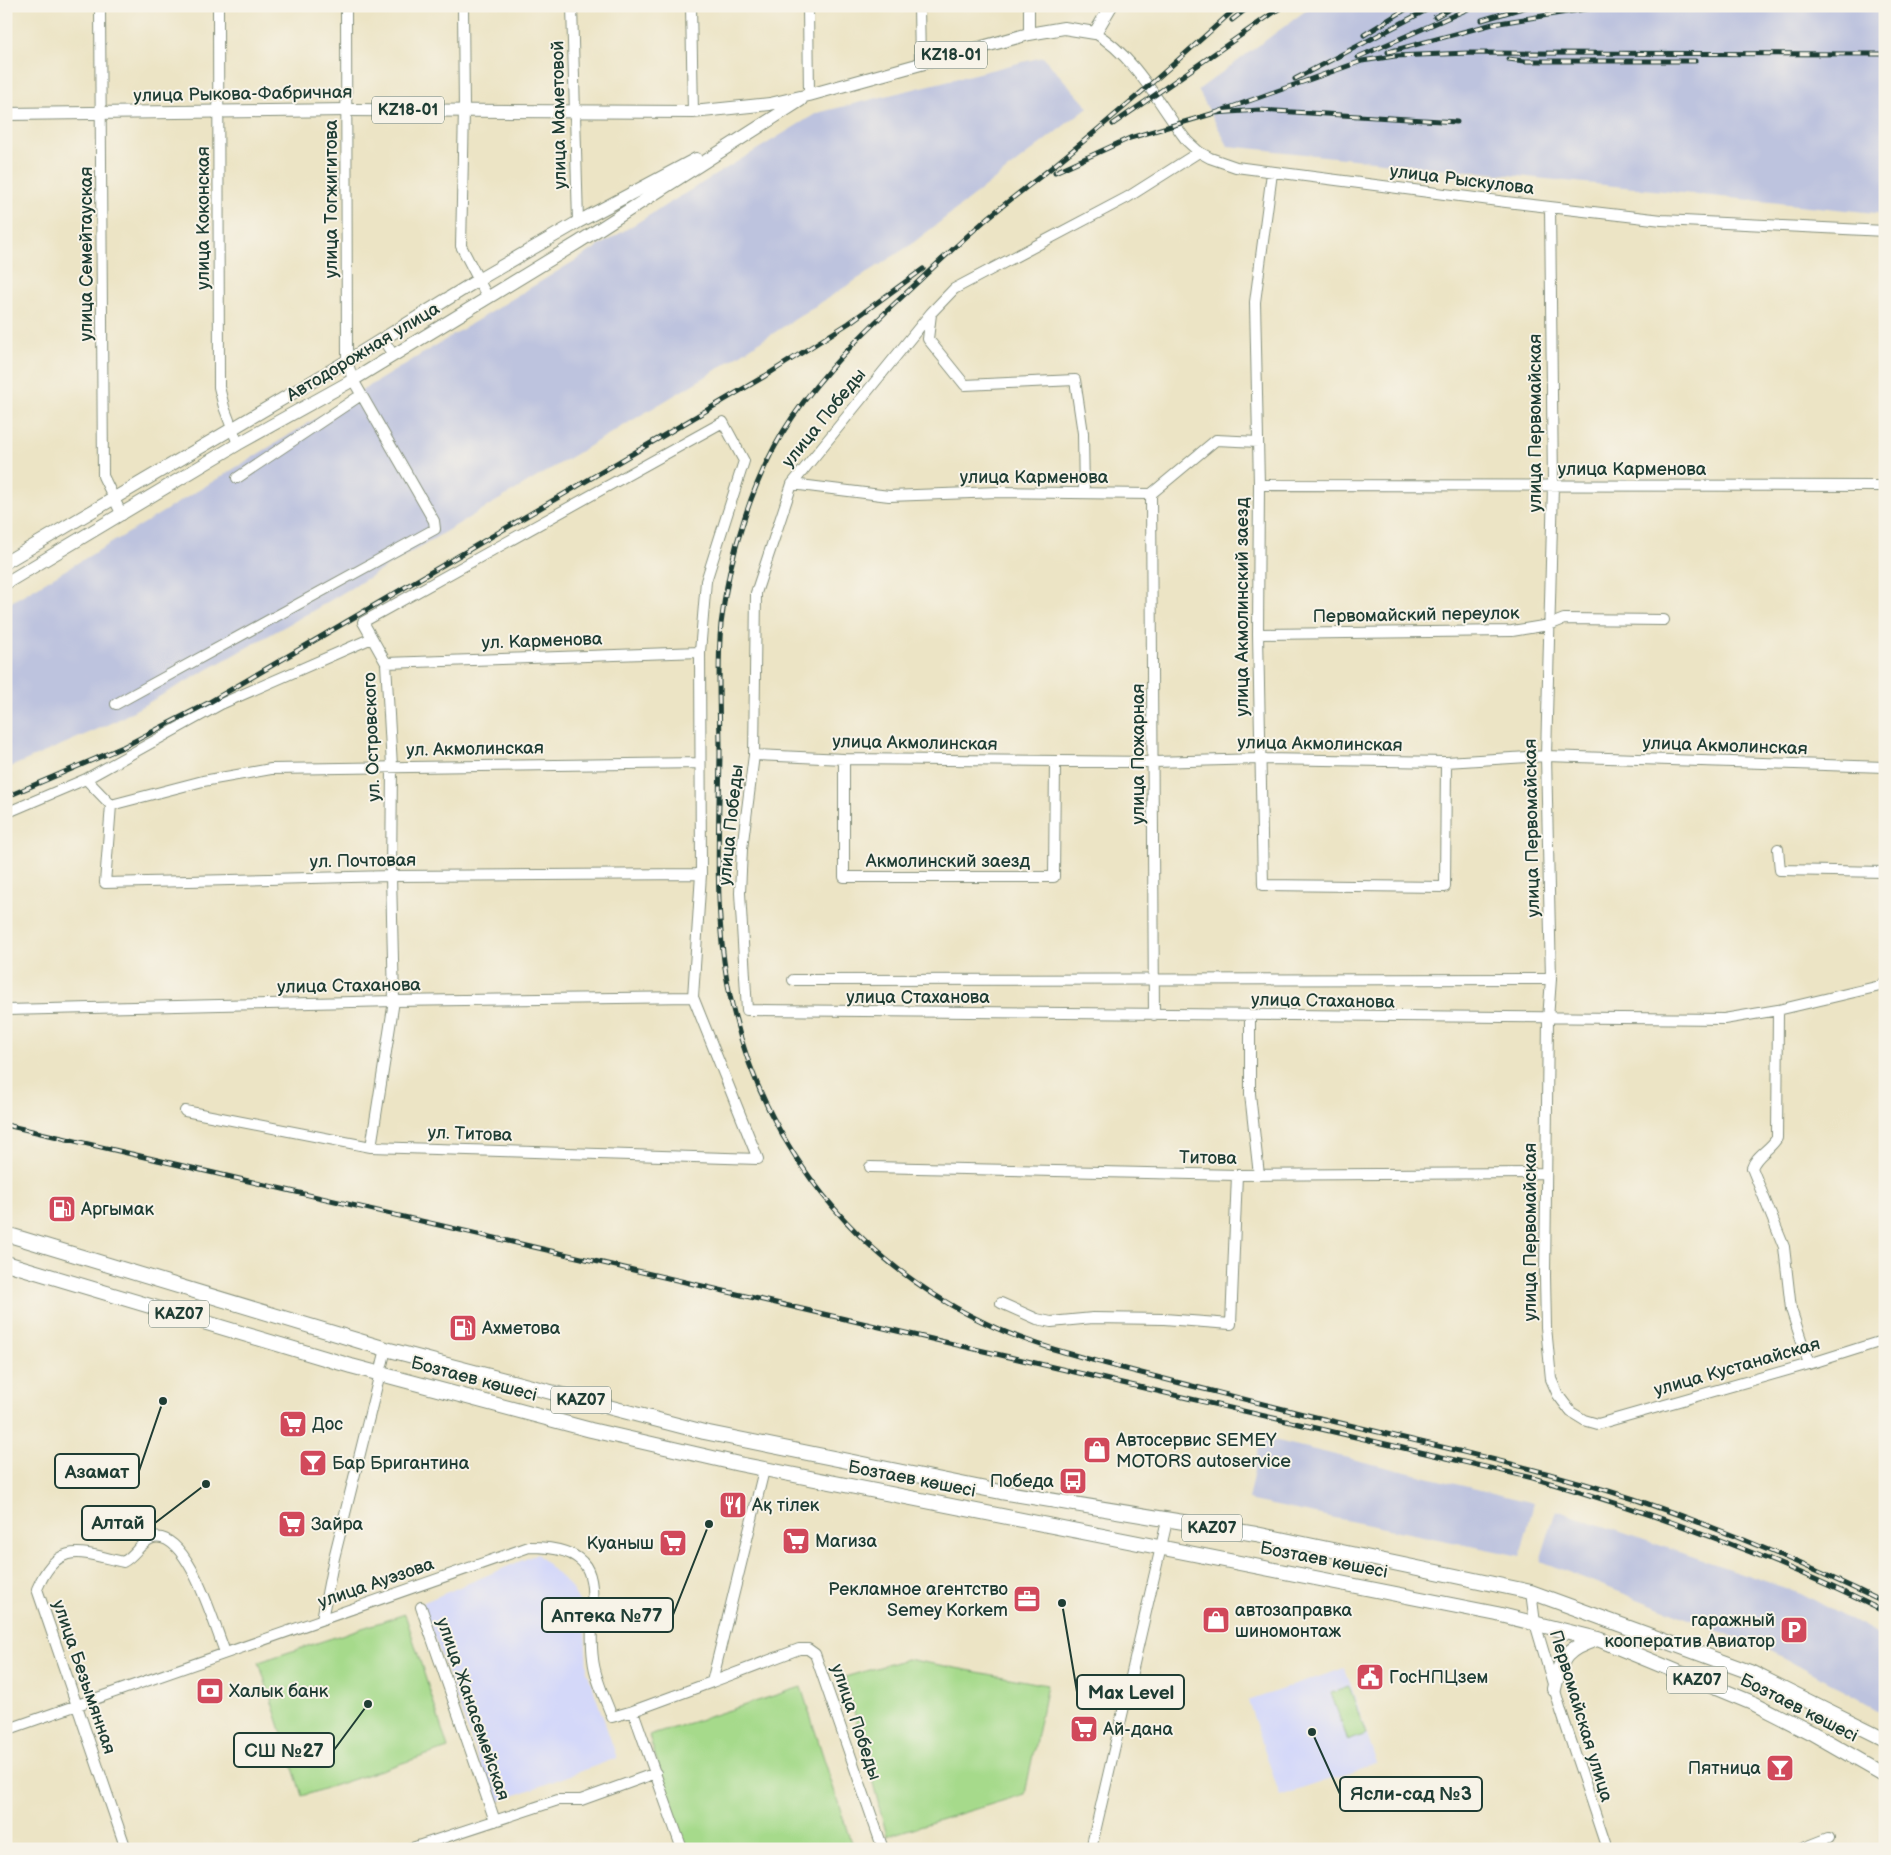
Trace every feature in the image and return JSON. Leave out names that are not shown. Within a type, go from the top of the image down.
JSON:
[{"type":"highway","name":"Бозтаев көшесі","points":[[6,1234],[386,1349],[704,1432],[1001,1492],[1167,1521],[1256,1534],[1531,1592],[1750,1672],[1885,1738]]},
{"type":"highway","name":"Бозтаев көшесі","points":[[6,1263],[380,1373],[591,1430],[764,1470],[1497,1614],[1598,1639],[1756,1704],[1812,1733],[1885,1775]]},
{"type":"highway","points":[[1554,1689],[1560,1663],[1567,1653],[1577,1646],[1598,1639]]},
{"type":"main road","points":[[1095,33],[1111,6]]},
{"type":"main road","name":"KZ18-01","points":[[809,95],[1029,34],[1064,28],[1095,33]]},
{"type":"main road","name":"улица Рыкова-Фабричная","points":[[6,114],[348,110],[692,112],[770,104],[809,95]]},
{"type":"main road","name":"Автодорожная улица","points":[[6,583],[238,444],[393,356],[809,95]]},
{"type":"main road","name":"Автодорожная улица","points":[[6,562],[578,222],[714,149],[733,143]]},
{"type":"street","name":"улица Семейтауская","points":[[100,6],[103,476],[122,515]]},
{"type":"street","name":"улица Коконская","points":[[218,6],[219,386],[231,428],[238,444]]},
{"type":"street","name":"улица Тогжигитова","points":[[116,704],[435,529],[434,521],[353,380],[347,361],[348,110],[346,6]]},
{"type":"street","points":[[463,6],[464,110],[461,246],[488,298]]},
{"type":"street","name":"улица Маметовой","points":[[572,6],[578,222]]},
{"type":"street","points":[[691,6],[692,112]]},
{"type":"street","points":[[808,6],[809,95]]},
{"type":"street","points":[[919,6],[920,63]]},
{"type":"street","points":[[1029,6],[1029,34]]},
{"type":"street","name":"улица Рыскулова","points":[[1095,33],[1108,41],[1125,57],[1187,142],[1198,152],[1223,163],[1272,173],[1662,220],[1885,231]]},
{"type":"street","name":"улица Победы","points":[[756,1012],[746,1008],[740,894],[742,849],[754,755],[756,593],[792,484],[931,313],[954,289],[1128,197],[1198,152]]},
{"type":"street","name":"улица Акмолинский заезд","points":[[1272,173],[1255,302],[1258,442],[1259,759],[1263,885],[1445,888],[1446,762]]},
{"type":"street","name":"улица Первомайская","points":[[1550,207],[1553,485],[1546,756],[1551,979],[1548,1020],[1546,1327],[1551,1379],[1558,1395],[1571,1412],[1584,1420],[1598,1424]]},
{"type":"street","points":[[931,313],[928,339],[965,386],[1074,380],[1083,434],[1084,493]]},
{"type":"street","points":[[383,339],[393,356]]},
{"type":"street","points":[[236,478],[361,395]]},
{"type":"street","name":"улица Победы","points":[[723,422],[744,461],[706,581],[700,652],[701,874],[693,997],[758,1159]]},
{"type":"street","name":"ул. Островского","points":[[371,1147],[394,1001],[391,876],[392,766],[386,663],[363,622],[723,422]]},
{"type":"street","points":[[1151,494],[1216,440],[1258,442]]},
{"type":"street","name":"улица Карменова","points":[[792,484],[889,496],[998,492],[1151,494]]},
{"type":"street","name":"улица Карменова","points":[[1258,485],[1885,486]]},
{"type":"street","name":"улица Пожарная","points":[[1151,494],[1154,1015]]},
{"type":"street","name":"Первомайский переулок","points":[[1258,634],[1512,631],[1549,625],[1564,619],[1664,620]]},
{"type":"street","points":[[6,813],[86,779],[221,704],[372,638]]},
{"type":"street","name":"ул. Карменова","points":[[386,663],[700,652]]},
{"type":"street","name":"улица Акмолинская","points":[[754,755],[844,759],[1154,762],[1259,759],[1446,762],[1546,756],[1885,767]]},
{"type":"street","name":"Акмолинский заезд","points":[[844,759],[844,877],[1054,877],[1054,760]]},
{"type":"street","name":"ул. Акмолинская","points":[[111,805],[203,781],[271,769],[700,763]]},
{"type":"street","points":[[86,779],[111,805]]},
{"type":"street","name":"ул. Почтовая","points":[[111,805],[105,883],[391,876],[701,874]]},
{"type":"street","points":[[1778,849],[1780,870],[1885,872]]},
{"type":"street","points":[[793,980],[1155,978],[1551,979]]},
{"type":"street","name":"улица Стаханова","points":[[756,1012],[1548,1020],[1724,1019],[1778,1010],[1880,986],[1885,982]]},
{"type":"street","name":"улица Стаханова","points":[[6,1010],[394,1001],[693,997]]},
{"type":"street","points":[[1778,1010],[1777,1138],[1754,1162],[1752,1168],[1784,1247],[1791,1309],[1809,1364]]},
{"type":"street","points":[[1250,1016],[1252,1129],[1259,1175]]},
{"type":"street","name":"ул. Титова","points":[[185,1110],[371,1147],[758,1159]]},
{"type":"street","name":"Титова","points":[[870,1166],[1237,1175],[1546,1173]]},
{"type":"street","points":[[1002,1302],[1037,1319],[1051,1322],[1092,1318],[1164,1319],[1231,1324],[1237,1175]]},
{"type":"street","name":"улица Кустанайская","points":[[1598,1424],[1809,1364],[1885,1340]]},
{"type":"street","points":[[322,1619],[334,1558],[386,1349]]},
{"type":"street","points":[[682,1849],[633,1711],[712,1682],[764,1470]]},
{"type":"street","points":[[1091,1849],[1167,1521]]},
{"type":"street","name":"улица Безымянная","points":[[126,1849],[37,1589],[44,1574],[58,1558],[78,1551],[123,1562],[132,1558],[142,1545],[153,1538],[164,1538],[176,1545],[194,1572],[225,1652]]},
{"type":"street","name":"улица Ауэзова","points":[[6,1730],[528,1547],[563,1550],[574,1554],[586,1566],[592,1582],[593,1659],[598,1681],[612,1717],[633,1711]]},
{"type":"street","name":"Первомайская улица","points":[[1531,1592],[1535,1623],[1554,1689],[1607,1849]]},
{"type":"street","name":"улица Жанасемейская","points":[[421,1607],[495,1821]]},
{"type":"street","name":"улица Победы","points":[[712,1682],[800,1649],[808,1649],[815,1654],[883,1849]]},
{"type":"street","name":"улица Жанасемейская","points":[[409,1849],[558,1800],[581,1800],[656,1773]]},
{"type":"street","points":[[1801,1849],[1829,1838]]},
{"type":"shaded area","points":[[1312,6],[1885,6],[1885,214],[1228,146],[1198,90]]},
{"type":"shaded area","points":[[1043,57],[1088,107],[909,246],[705,377],[314,610],[112,723],[6,769],[6,605],[135,529],[817,113]]},
{"type":"shaded area","points":[[1261,1437],[1534,1503],[1520,1556],[1248,1500]]},
{"type":"shaded area","points":[[1556,1510],[1800,1593],[1885,1639],[1885,1713],[1771,1651],[1540,1561]]},
{"type":"shaded area","points":[[537,1554],[570,1586],[584,1609],[587,1671],[617,1758],[494,1803],[422,1603]]},
{"type":"shaded area","points":[[1345,1668],[1377,1764],[1280,1796],[1248,1701]]},
{"type":"green space","points":[[405,1614],[448,1748],[302,1796],[259,1662]]},
{"type":"green space","points":[[907,1659],[1047,1685],[1025,1794],[887,1836],[845,1677]]},
{"type":"green space","points":[[801,1687],[853,1849],[685,1849],[649,1736]]},
{"type":"green space","points":[[1349,1687],[1366,1734],[1348,1741],[1331,1693]]},
{"type":"railway","points":[[1238,6],[1107,122],[971,232],[875,323],[817,384],[778,440],[766,465],[745,517],[730,571],[721,624],[719,656],[718,858],[721,935],[724,961],[736,1021],[755,1078],[780,1131],[812,1180],[850,1225],[893,1265],[942,1299],[996,1328],[1037,1344],[1107,1364],[1295,1412],[1508,1463],[1592,1486],[1698,1522],[1761,1547],[1885,1603]]},
{"type":"railway","points":[[1232,20],[1250,6]]},
{"type":"railway","points":[[1113,124],[1283,6]]},
{"type":"railway","points":[[1364,35],[1411,6]]},
{"type":"railway","points":[[1295,79],[1434,6]]},
{"type":"railway","points":[[1435,17],[1455,6]]},
{"type":"railway","points":[[1358,57],[1475,6]]},
{"type":"railway","points":[[1482,20],[1529,6]]},
{"type":"railway","points":[[1388,52],[1493,24],[1604,6]]},
{"type":"railway","points":[[1215,113],[1362,61],[1395,56],[1468,53],[1885,54]]},
{"type":"railway","points":[[1508,59],[1525,61],[1695,61]]},
{"type":"railway","points":[[1055,172],[1130,138],[1215,113],[1259,110],[1457,122]]},
{"type":"railway","points":[[6,797],[123,747],[208,703],[765,376],[849,323],[923,269]]},
{"type":"railway","points":[[6,1125],[1533,1478],[1578,1491],[1712,1537],[1799,1572],[1885,1612]]},
{"type":"place","name":"Аргымак","points":[[62,1209]]},
{"type":"place","name":"Ахметова","points":[[463,1328]]},
{"type":"place","name":"Азамат","points":[[163,1401]]},
{"type":"place","name":"Дос","points":[[293,1424]]},
{"type":"place","name":"Автосервис SEMEY MOTORS autoservice","points":[[1097,1450]]},
{"type":"place","name":"Бар Бригантина","points":[[313,1463]]},
{"type":"place","name":"Победа","points":[[1073,1481]]},
{"type":"place","name":"Алтай","points":[[206,1484]]},
{"type":"place","name":"Ақ тілек","points":[[733,1505]]},
{"type":"place","name":"Зайра","points":[[292,1524]]},
{"type":"place","name":"Аптека №77","points":[[709,1524]]},
{"type":"place","name":"Магиза","points":[[796,1541]]},
{"type":"place","name":"Куаныш","points":[[673,1543]]},
{"type":"place","name":"Рекламное агентство Semey Korkem","points":[[1027,1599]]},
{"type":"place","name":"Max Level","points":[[1062,1603]]},
{"type":"place","name":"автозаправка шиномонтаж","points":[[1216,1620]]},
{"type":"place","name":"гаражный кооператив Авиатор","points":[[1794,1630]]},
{"type":"place","name":"ГосНПЦзем","points":[[1370,1677]]},
{"type":"place","name":"Халык банк","points":[[210,1691]]},
{"type":"place","name":"СШ №27","points":[[368,1704]]},
{"type":"place","name":"Ай-дана","points":[[1084,1729]]},
{"type":"place","name":"Ясли-сад №3","points":[[1312,1732]]},
{"type":"place","name":"Пятница","points":[[1780,1768]]}]
